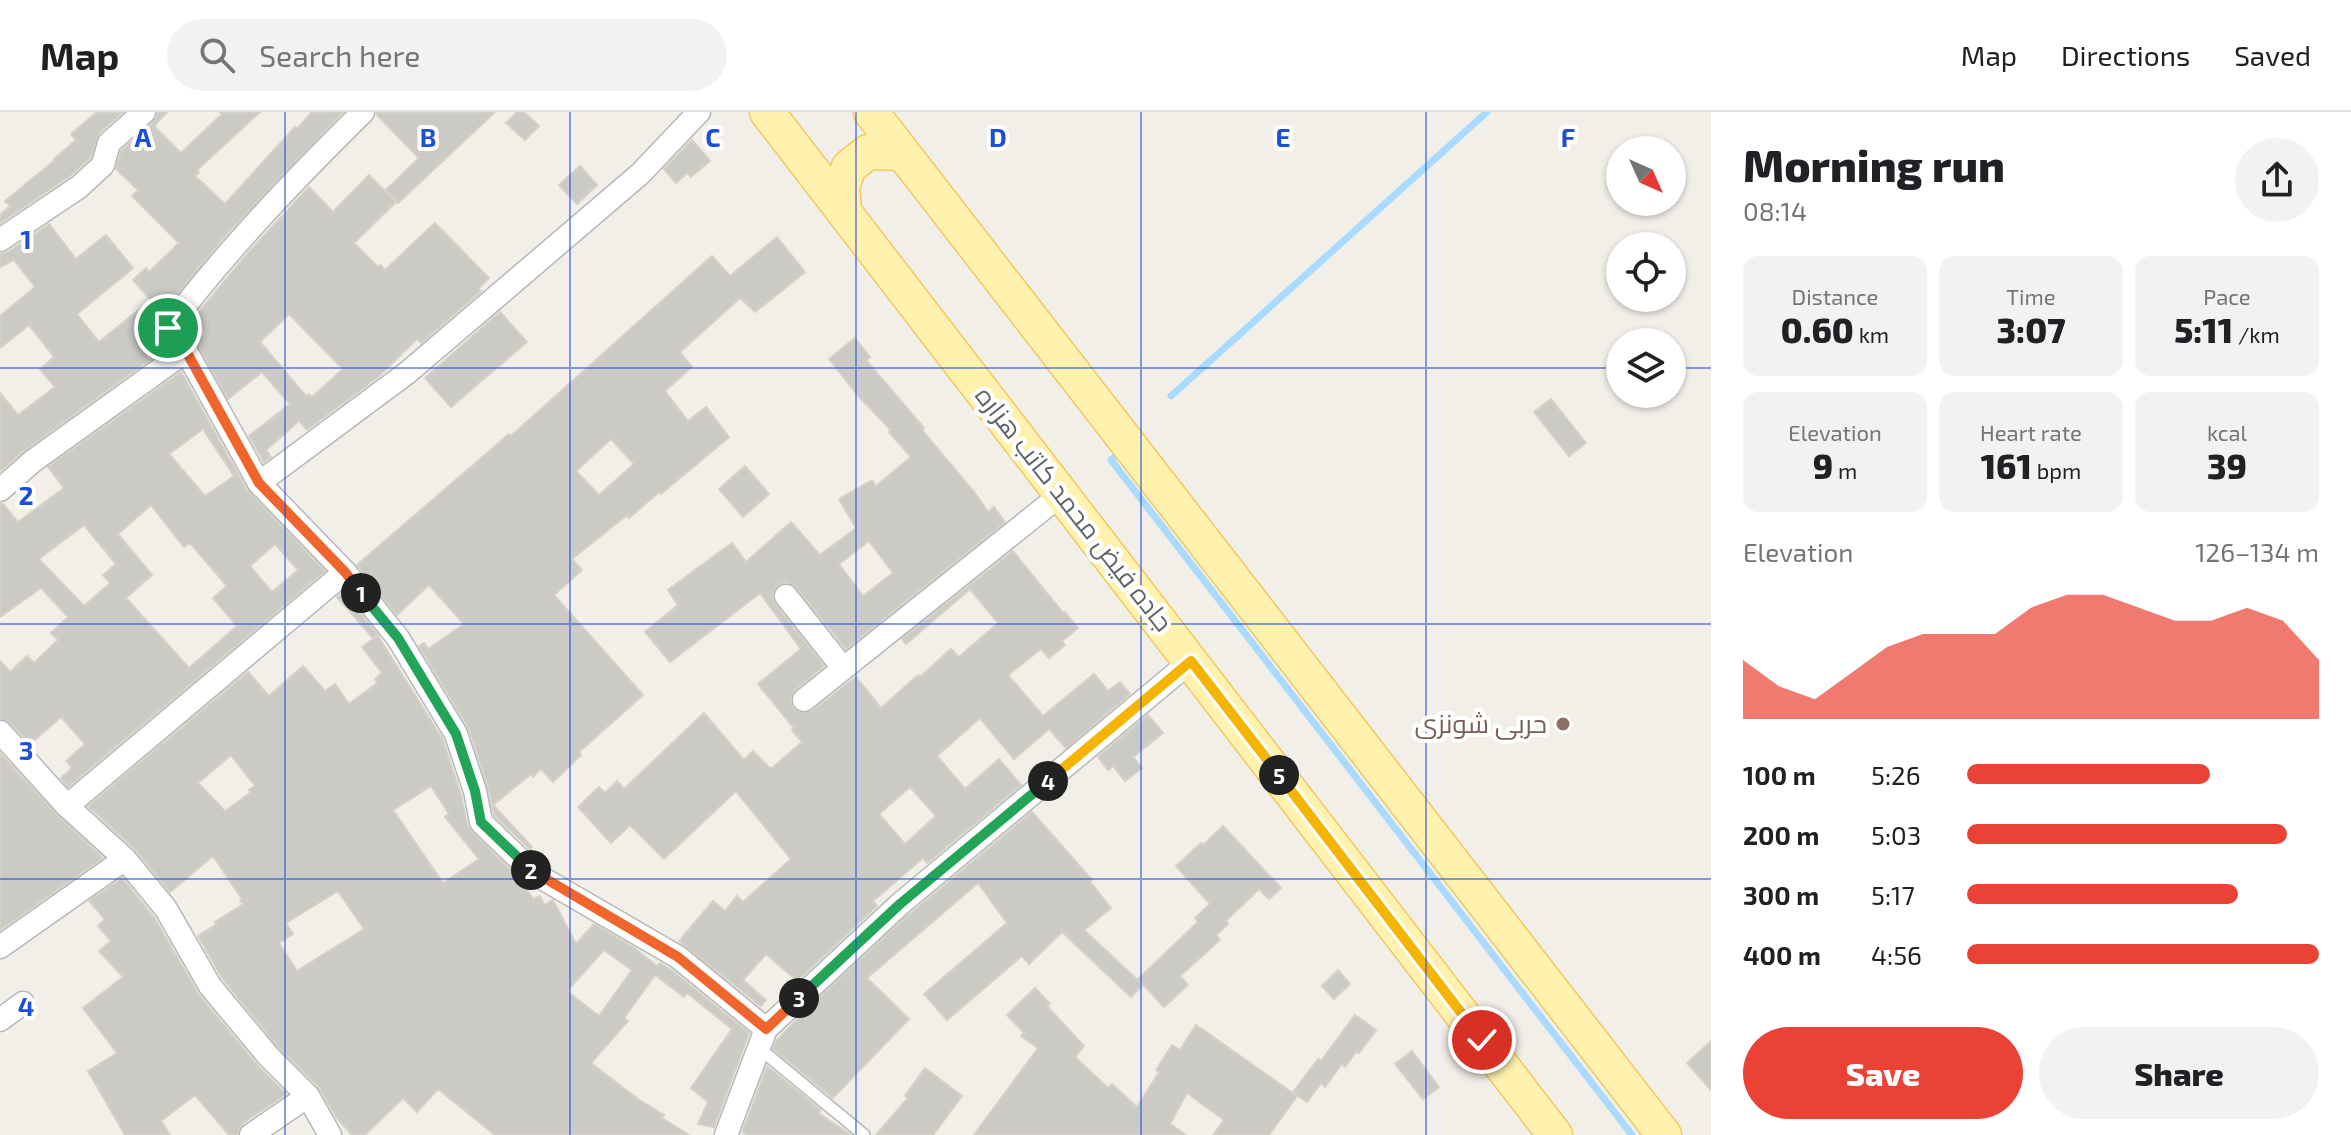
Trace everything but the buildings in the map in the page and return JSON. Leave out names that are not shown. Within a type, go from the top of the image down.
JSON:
[{"type":"main road","name":"جاده فیض محمد کاتب هزاره","points":[[767,112],[1555,1135]]},
{"type":"main road","points":[[871,112],[1664,1135]]},
{"type":"main road","points":[[844,212],[842,186],[849,167],[868,152],[902,153]]},
{"type":"street","points":[[0,240],[79,187],[103,165],[109,143],[144,112]]},
{"type":"street","points":[[363,112],[258,222],[193,294],[168,328],[186,351],[259,483],[345,572],[398,638],[456,734],[475,791],[481,822],[535,874],[678,957],[763,1038]]},
{"type":"street","points":[[259,483],[407,373],[640,174],[699,112]]},
{"type":"street","points":[[0,490],[33,461],[186,351]]},
{"type":"street","points":[[804,700],[1063,493]]},
{"type":"street","points":[[67,806],[345,572]]},
{"type":"street","points":[[786,596],[843,668]]},
{"type":"street","points":[[726,1135],[763,1038],[900,904],[1191,661]]},
{"type":"street","points":[[0,732],[67,806],[125,859],[166,909],[210,986],[269,1057],[308,1096],[330,1135]]},
{"type":"street","points":[[0,947],[125,859]]},
{"type":"street","points":[[0,1020],[23,1003]]},
{"type":"street","points":[[251,1135],[308,1096]]},
{"type":"lane","points":[[763,1038],[864,1135]]},
{"type":"waterway","points":[[1171,396],[1487,112]]},
{"type":"waterway","points":[[1120,453],[1111,460],[1632,1135]]},
{"type":"place","name":"حربی شونزی","points":[[1563,724]]},
{"type":"route","points":[[168,328],[186,351],[259,483],[345,572],[398,638],[456,734],[475,791],[481,822],[535,874],[678,957],[766,1029],[900,904],[1191,661],[1482,1040]]}]
